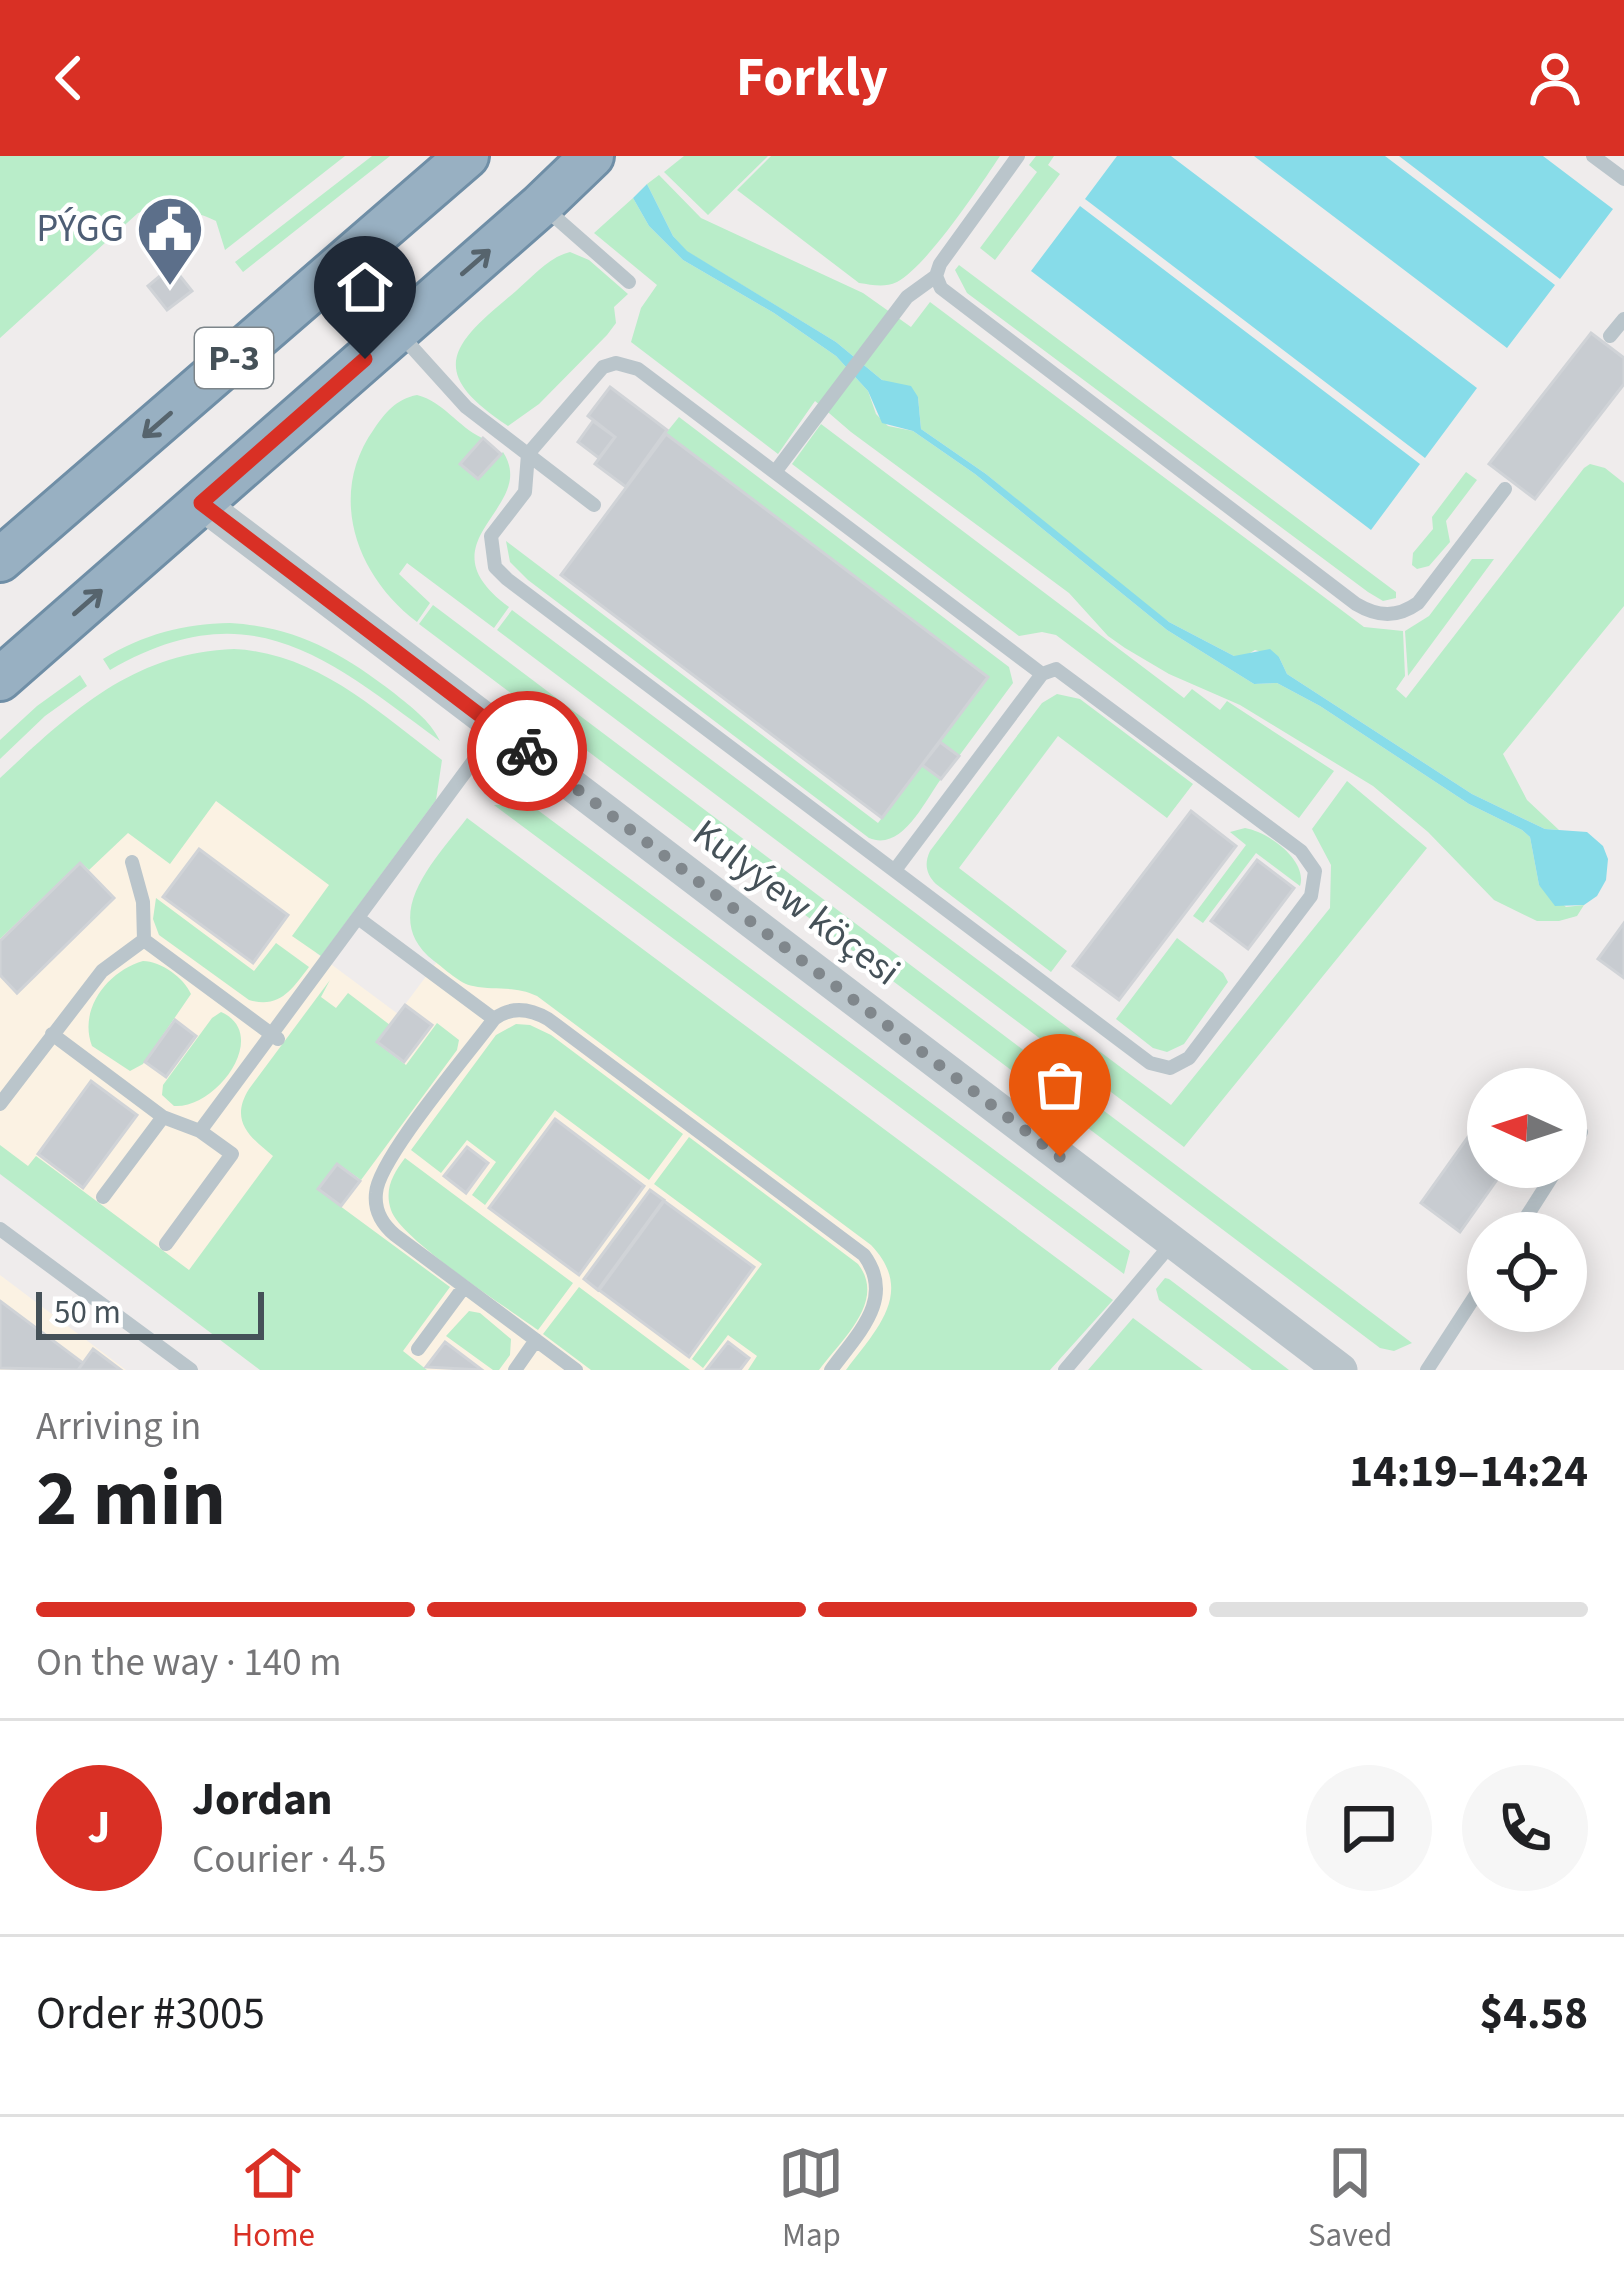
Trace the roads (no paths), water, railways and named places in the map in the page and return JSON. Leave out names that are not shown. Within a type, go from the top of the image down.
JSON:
[{"type":"highway","name":"P-3","points":[[0,560],[467,156]]},
{"type":"highway","name":"P-3","points":[[0,679],[592,156]]},
{"type":"street","name":"Kulyýew köçesi","points":[[201,503],[1341,1370]]},
{"type":"lane","points":[[775,472],[907,297],[937,276],[948,253],[1018,156]]},
{"type":"lane","points":[[1593,156],[1624,179]]},
{"type":"lane","points":[[541,205],[628,282]]},
{"type":"lane","points":[[937,276],[950,298],[1369,612],[1397,614],[1418,603],[1505,489]]},
{"type":"lane","points":[[1610,336],[1624,319]]},
{"type":"lane","points":[[398,331],[445,388],[594,505]]},
{"type":"lane","points":[[895,870],[1042,674],[1056,669],[1310,860],[1315,871],[1311,896],[1180,1066],[1150,1063],[495,568],[491,536],[525,492],[528,454],[593,375],[616,363],[638,369],[1042,674]]},
{"type":"lane","points":[[200,1131],[274,1037],[497,728]]},
{"type":"lane","points":[[132,862],[143,902],[144,940]]},
{"type":"lane","points":[[358,918],[494,1019]]},
{"type":"lane","points":[[144,940],[274,1037]]},
{"type":"lane","points":[[0,1104],[102,970],[144,940]]},
{"type":"lane","points":[[576,1370],[387,1228],[378,1212],[376,1192],[387,1164],[494,1019],[515,1010],[529,1010],[548,1019],[864,1255],[877,1276],[877,1301],[831,1370]]},
{"type":"lane","points":[[52,1034],[163,1117],[200,1131],[232,1154],[166,1244]]},
{"type":"lane","points":[[103,1197],[163,1117]]},
{"type":"lane","points":[[0,1229],[191,1370]]},
{"type":"lane","points":[[1066,1370],[1173,1242]]},
{"type":"lane","points":[[418,1349],[464,1287]]},
{"type":"lane","points":[[1427,1370],[1467,1308]]},
{"type":"lane","points":[[514,1370],[536,1340]]},
{"type":"water","points":[[1117,156],[1171,156],[1477,388],[1425,458],[1085,199]]},
{"type":"water","points":[[1254,156],[1385,156],[1555,285],[1507,348]]},
{"type":"water","points":[[1399,156],[1543,156],[1613,209],[1560,279]]},
{"type":"water","points":[[647,184],[673,236],[687,251],[836,342],[882,380],[911,386],[918,397],[921,429],[986,474],[1169,622],[1234,656],[1270,649],[1287,674],[1472,794],[1545,829],[1587,832],[1603,846],[1608,859],[1606,880],[1597,896],[1584,905],[1555,906],[1539,885],[1530,837],[1522,830],[1469,804],[1320,706],[1277,683],[1254,684],[1167,630],[975,474],[913,431],[882,423],[868,391],[836,356],[683,260],[649,226],[633,198]]},
{"type":"water","points":[[1080,206],[1420,464],[1371,530],[1031,271]]},
{"type":"place","name":"PÝGG","points":[[170,288]]}]
